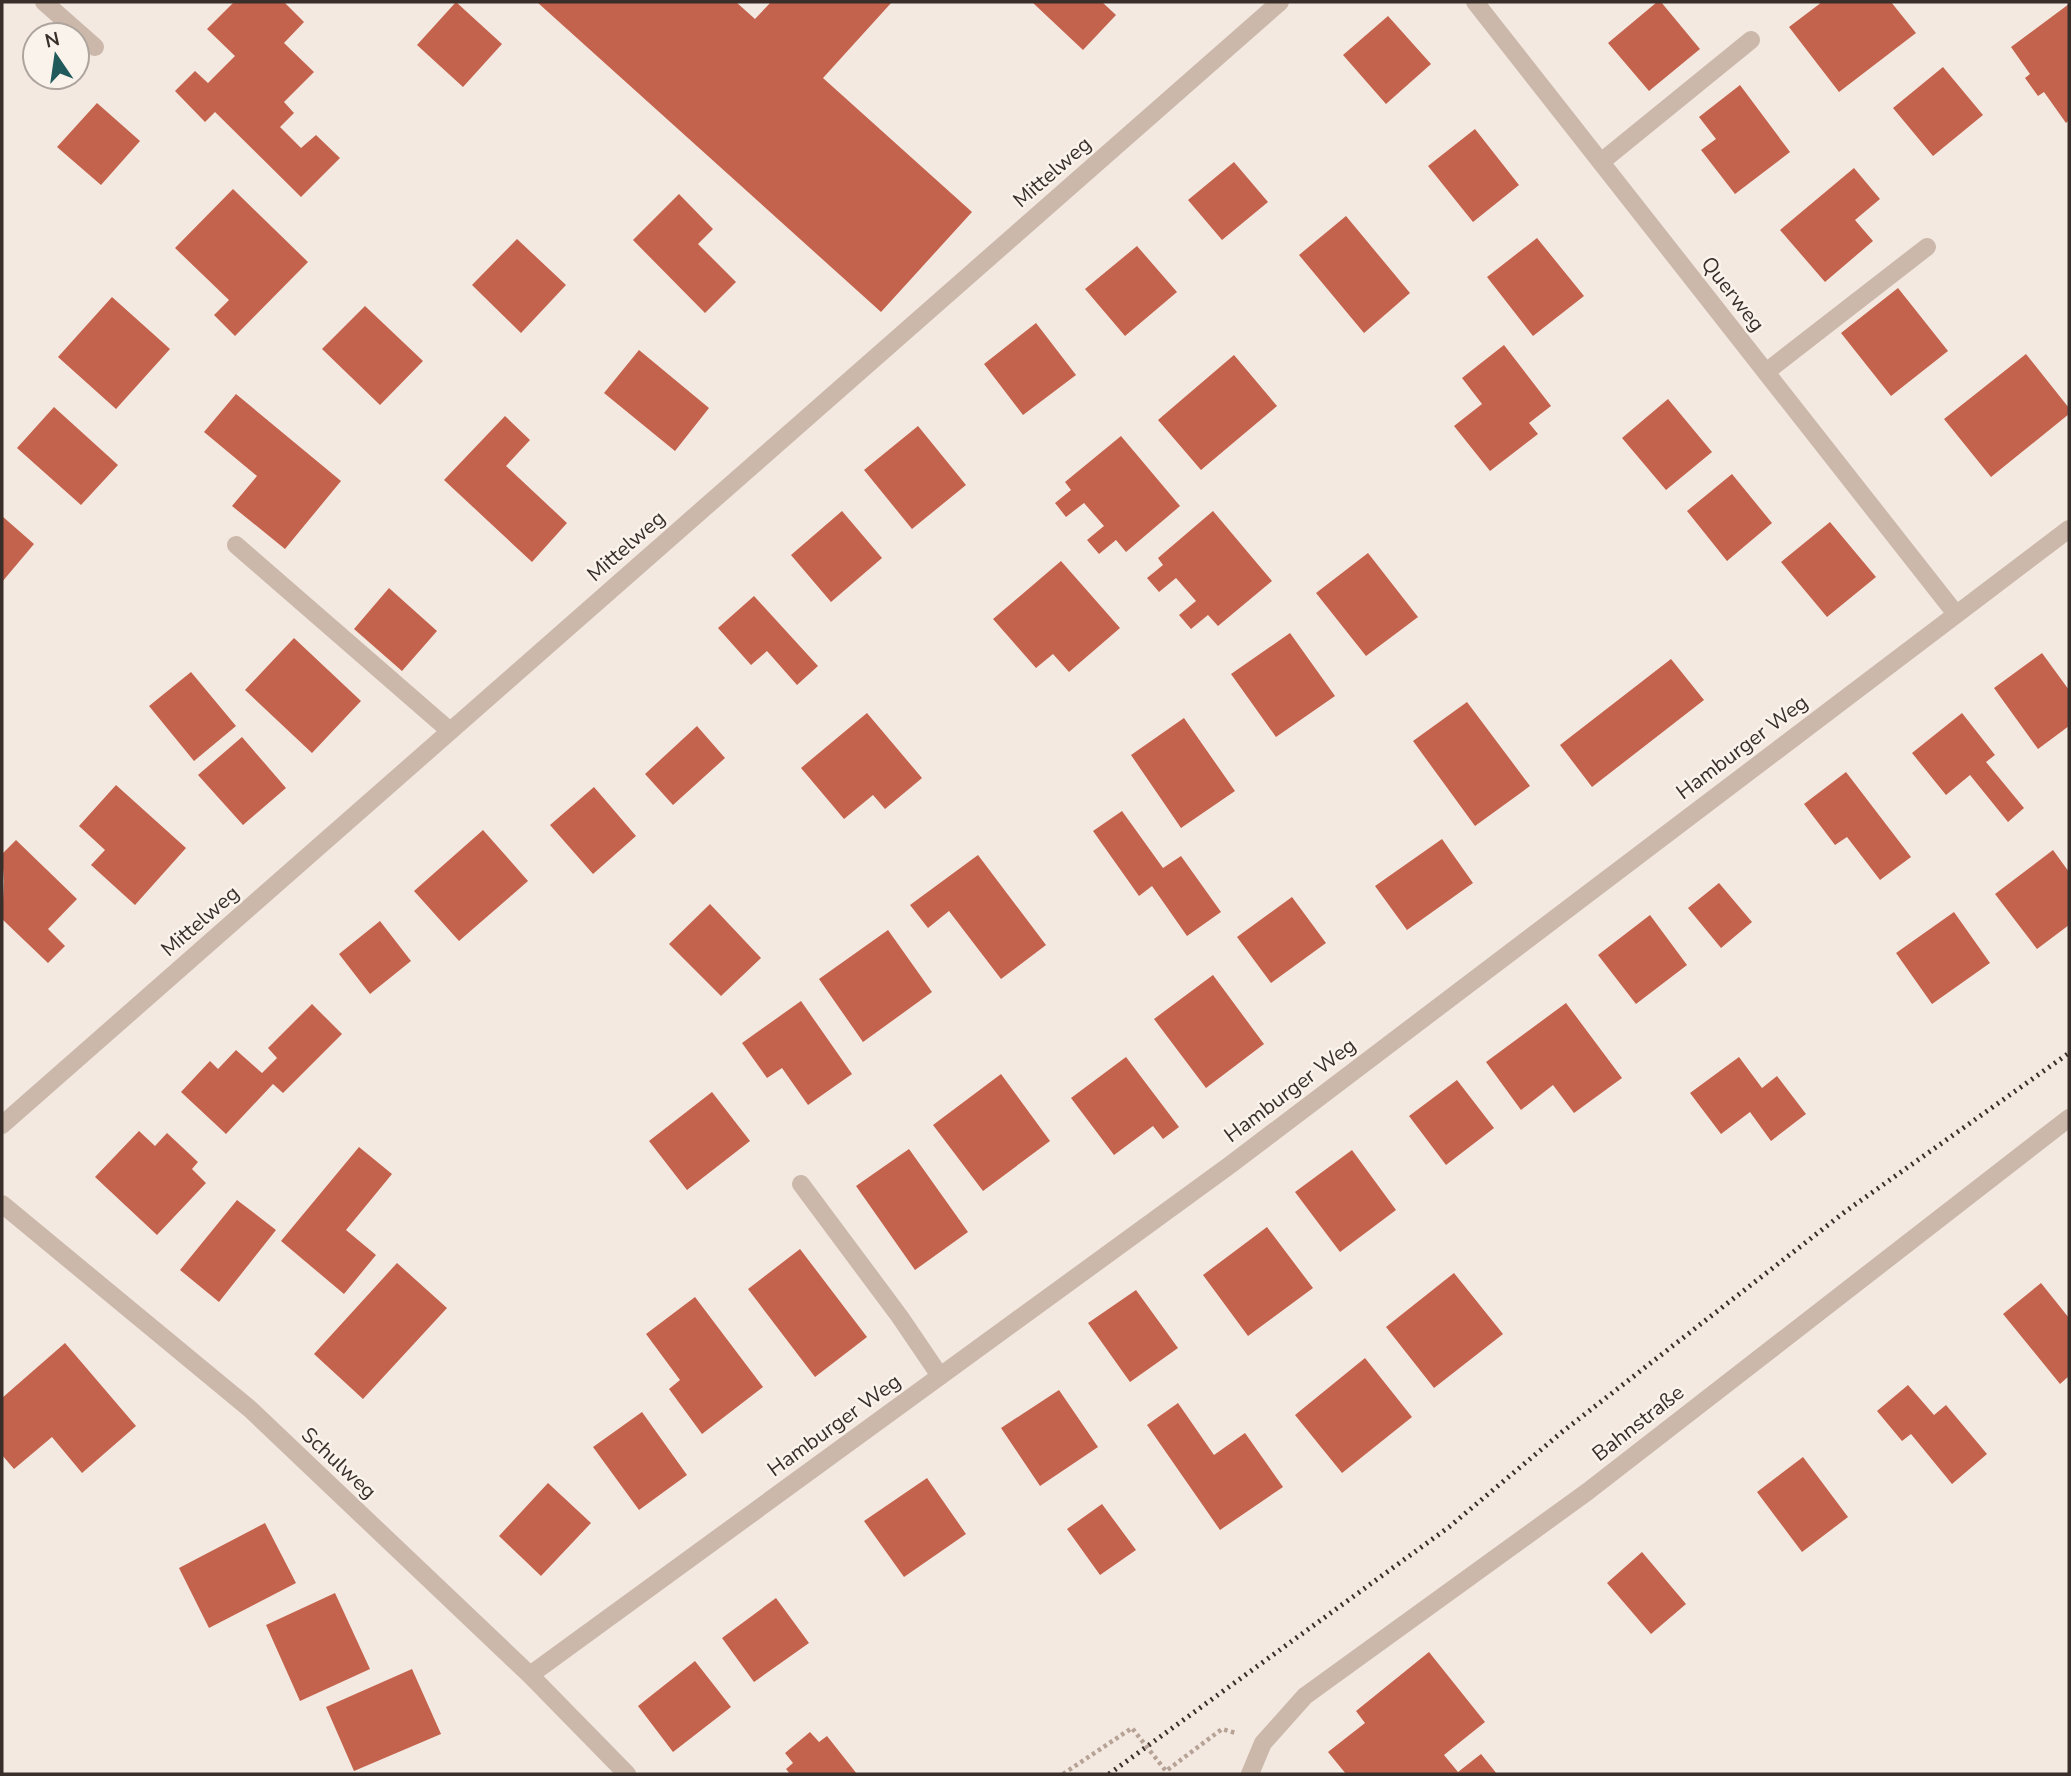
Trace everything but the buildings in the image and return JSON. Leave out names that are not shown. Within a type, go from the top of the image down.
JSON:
[{"type":"street","points":[[44,2],[95,47]]},
{"type":"street","name":"Mittelweg","points":[[2,1125],[1280,2]]},
{"type":"street","name":"Querweg","points":[[1475,2],[1956,614]]},
{"type":"street","points":[[1601,162],[1751,40]]},
{"type":"street","points":[[1766,372],[1927,247]]},
{"type":"street","name":"Hamburger Weg","points":[[530,1675],[1230,1165],[2069,528]]},
{"type":"street","points":[[236,545],[450,731]]},
{"type":"street","name":"Bahnstraße","points":[[1250,1774],[1263,1742],[1305,1696],[1587,1492],[2069,1118]]},
{"type":"street","points":[[801,1184],[900,1317],[940,1376]]},
{"type":"street","name":"Schulweg","points":[[2,1204],[250,1409],[530,1675],[627,1774]]},
{"type":"path","points":[[1063,1774],[1132,1728],[1166,1771],[1223,1729],[1263,1742]]},
{"type":"railway","points":[[1109,1774],[1449,1527],[1562,1432],[1846,1211],[2069,1053]]}]
